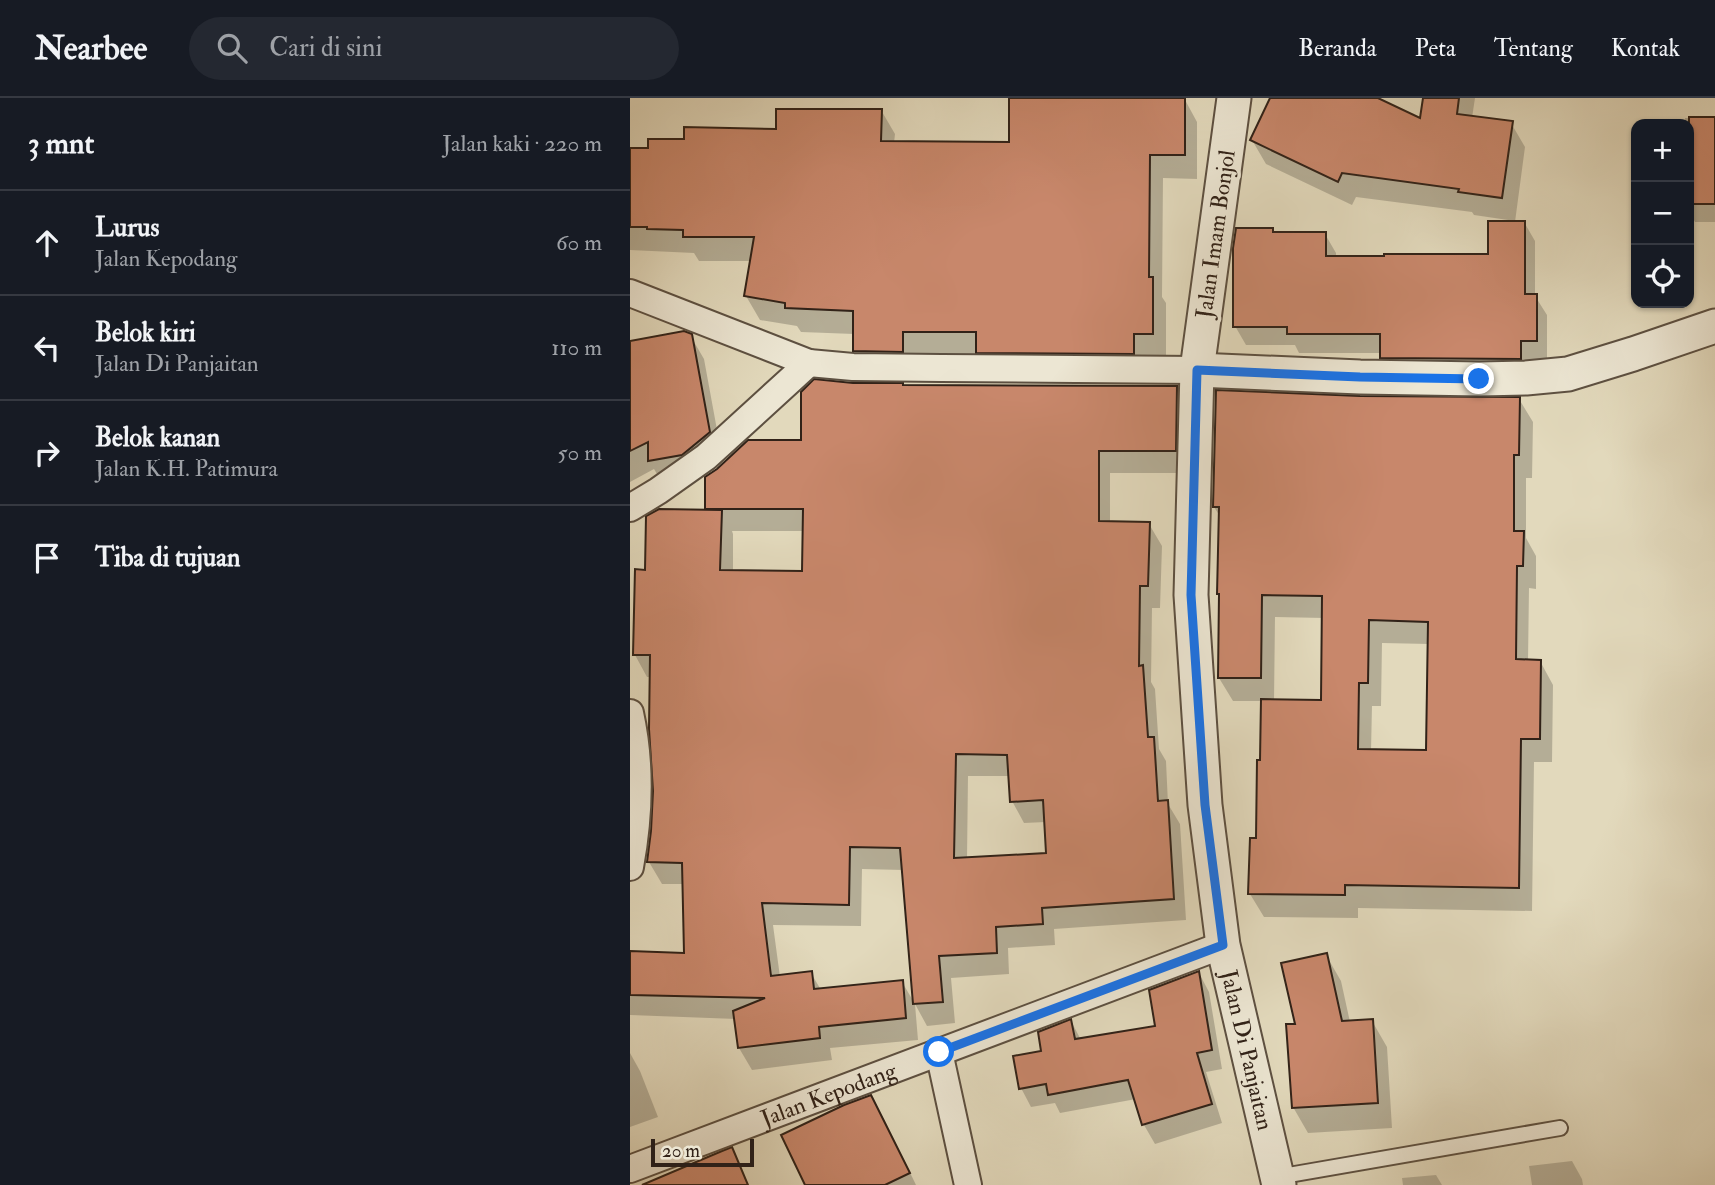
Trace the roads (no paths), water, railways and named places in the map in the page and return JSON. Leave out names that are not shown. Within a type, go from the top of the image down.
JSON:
[{"type":"street","name":"Jalan Imam Bonjol","points":[[1197,370],[1234,98]]},
{"type":"street","points":[[630,293],[809,363],[853,367],[1197,370],[1373,377],[1526,378],[1568,374],[1715,326]]},
{"type":"street","points":[[630,508],[706,457],[809,363]]},
{"type":"street","name":"Jalan Di Panjaitan","points":[[1197,370],[1191,595],[1205,805],[1223,945],[1278,1181]]},
{"type":"street","points":[[630,713],[637,777],[635,843],[630,867]]},
{"type":"street","name":"Jalan Kepodang","points":[[630,1169],[1223,945]]},
{"type":"street","points":[[939,1052],[968,1185]]},
{"type":"lane","points":[[1278,1181],[1560,1128]]}]
